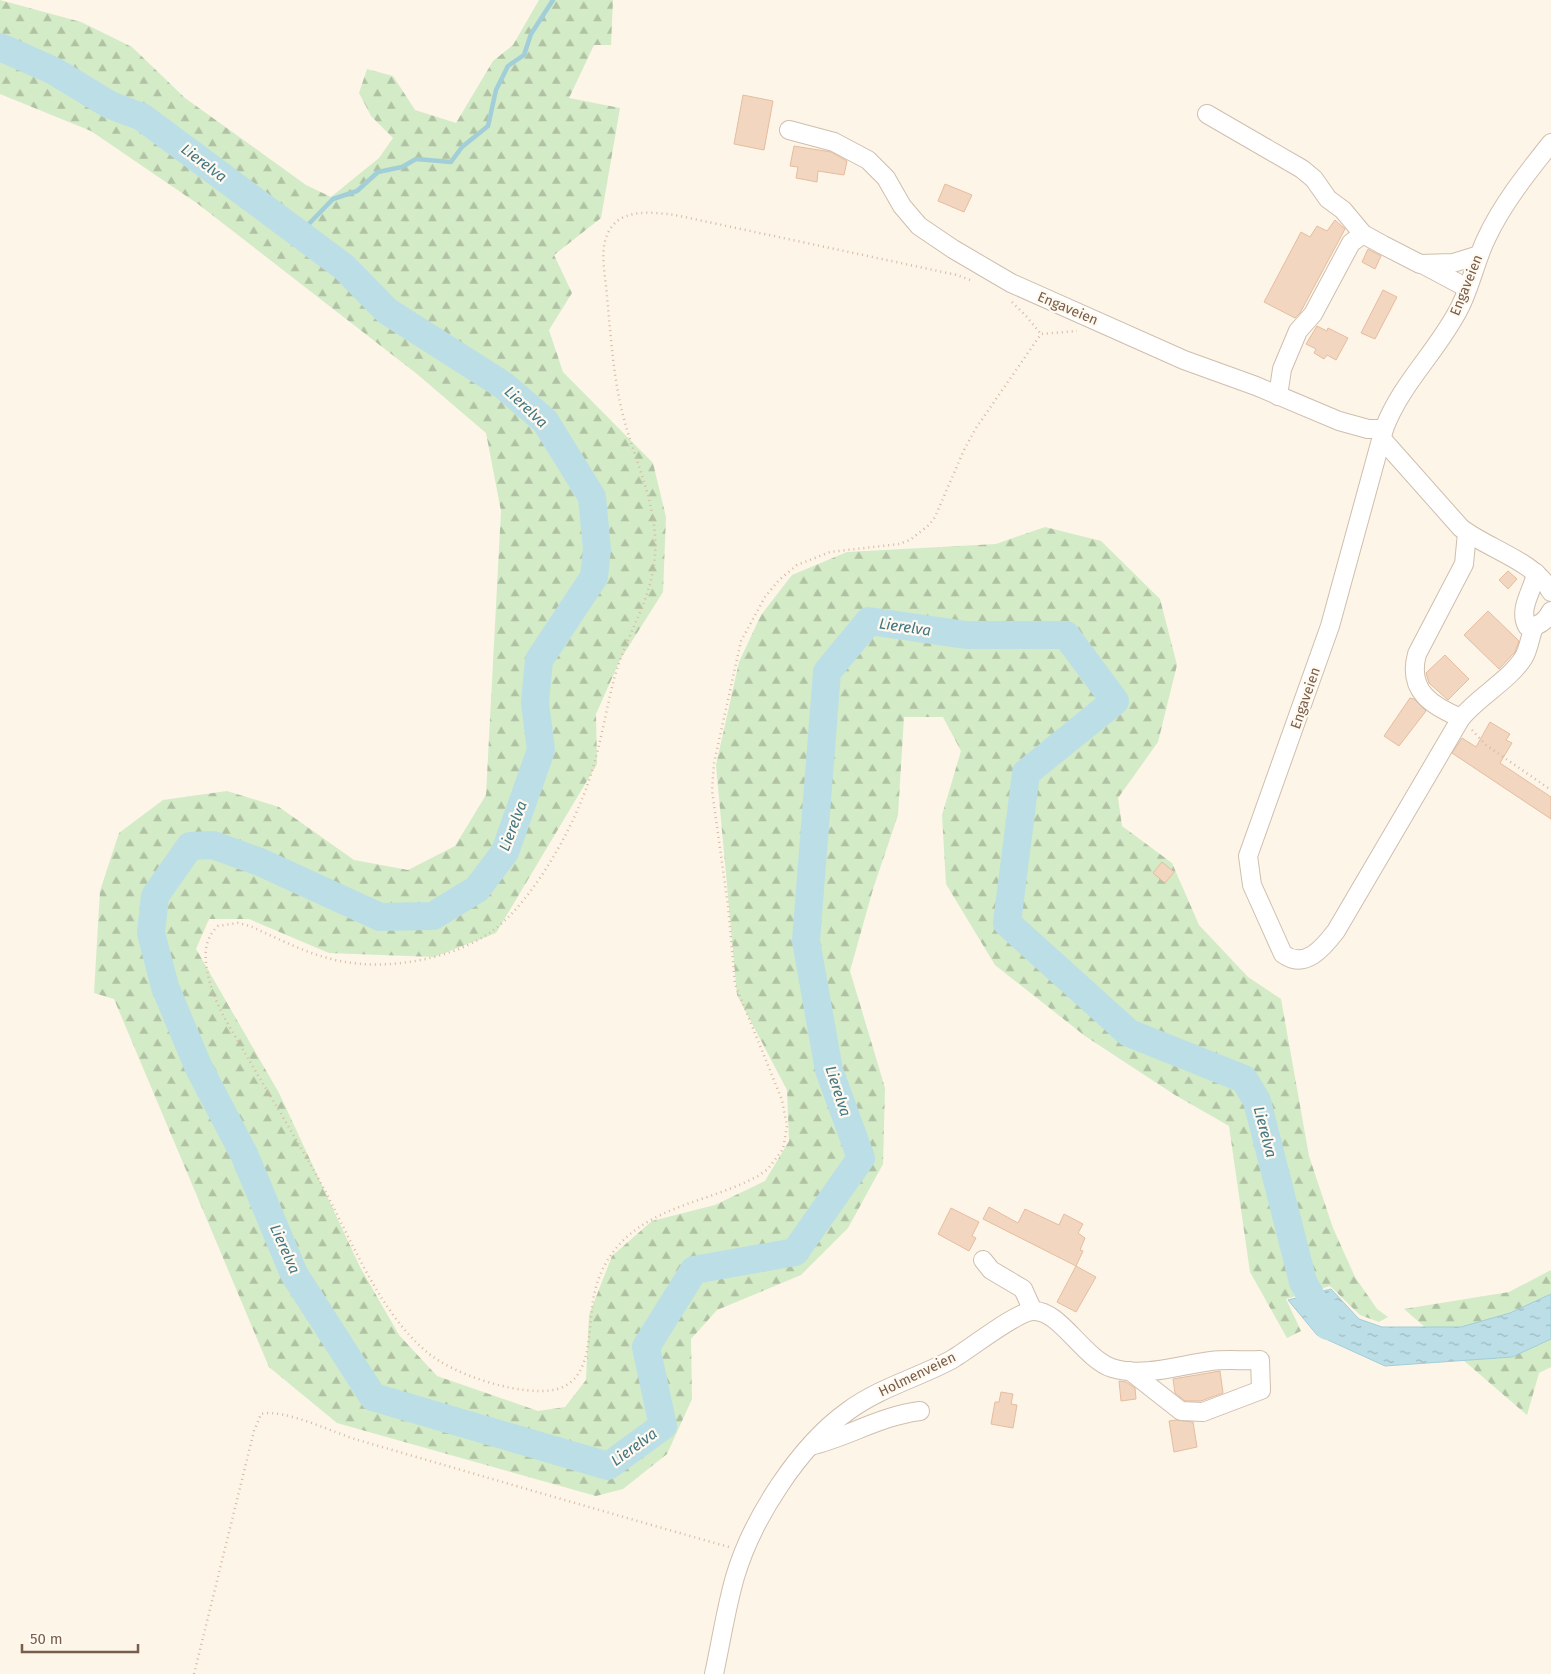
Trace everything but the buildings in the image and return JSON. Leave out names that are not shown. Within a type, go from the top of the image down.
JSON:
[{"type":"street","points":[[1207,114],[1302,169],[1314,179],[1328,199],[1343,210],[1363,234],[1467,288]]},
{"type":"street","name":"Engaveien","points":[[789,130],[834,142],[868,160],[886,178],[902,206],[919,226],[953,249],[1011,283],[1184,360],[1339,421],[1383,434]]},
{"type":"street","name":"Engaveien","points":[[1461,718],[1336,931],[1316,954],[1302,960],[1290,959],[1283,954],[1252,884],[1248,856],[1330,626],[1383,434],[1396,400],[1440,340],[1460,307],[1479,255],[1503,209],[1551,143]]},
{"type":"street","points":[[1278,396],[1282,368],[1298,331],[1313,314],[1351,243],[1363,234]]},
{"type":"street","points":[[1420,264],[1453,263],[1479,255]]},
{"type":"street","points":[[1383,434],[1427,492],[1467,533],[1528,566],[1551,592]]},
{"type":"street","points":[[1467,533],[1464,564],[1420,648],[1415,663],[1416,679],[1428,700],[1440,709],[1461,718],[1473,703],[1521,661],[1528,648],[1534,627]]},
{"type":"street","points":[[1536,573],[1523,612],[1523,619],[1527,626],[1534,627],[1541,623],[1551,611]]},
{"type":"street","points":[[983,1260],[991,1270],[1023,1290],[1032,1311],[1045,1313],[1059,1322],[1092,1357],[1111,1368],[1142,1372],[1212,1361],[1260,1360],[1263,1383],[1261,1390],[1196,1413],[1181,1411],[1130,1371]]},
{"type":"street","name":"Holmenveien","points":[[714,1674],[729,1600],[744,1553],[777,1491],[819,1434],[848,1410],[874,1394],[951,1360],[1019,1316],[1032,1311]]},
{"type":"street","points":[[810,1446],[829,1442],[891,1416],[920,1411]]},
{"type":"path","points":[[978,282],[957,275],[675,215],[636,213],[620,218],[614,223],[606,238],[604,261],[614,374],[624,419],[651,507],[655,537],[654,568],[645,605],[618,664],[598,750],[583,797],[566,836],[536,881],[510,914],[495,929],[457,949],[414,962],[364,965],[340,961],[319,955],[250,926],[238,923],[218,926],[210,936],[206,945],[207,971],[225,1019],[318,1178],[383,1297],[412,1338],[442,1363],[458,1371],[513,1389],[538,1392],[562,1388],[580,1372],[585,1361],[593,1300],[605,1264],[613,1251],[631,1232],[650,1220],[758,1176],[768,1169],[783,1149],[787,1126],[782,1100],[735,984],[728,906],[714,810],[714,763],[740,641],[765,597],[779,580],[798,565],[830,552],[899,544],[921,533],[932,522],[976,428],[1041,334],[1010,300]]},
{"type":"path","points":[[1461,718],[1486,745],[1551,790]]},
{"type":"path","points":[[194,1674],[256,1424],[261,1414],[269,1412],[281,1414],[353,1439],[744,1553]]},
{"type":"green space","points":[[0,0],[81,22],[132,47],[185,98],[306,185],[331,197],[379,158],[393,138],[371,116],[359,93],[367,69],[393,76],[415,110],[456,123],[493,61],[513,45],[539,0],[613,0],[611,45],[594,45],[569,98],[620,108],[601,218],[554,255],[572,293],[549,330],[563,372],[653,463],[666,517],[663,592],[620,660],[596,714],[597,764],[496,933],[434,957],[329,953],[249,919],[209,919],[196,949],[279,1093],[360,1267],[399,1335],[437,1376],[538,1411],[565,1407],[586,1380],[589,1315],[612,1256],[652,1221],[715,1205],[765,1181],[789,1141],[787,1090],[737,995],[716,765],[739,662],[761,615],[792,575],[847,552],[996,544],[1045,527],[1101,541],[1160,599],[1177,665],[1158,742],[1118,798],[1122,826],[1172,863],[1199,925],[1248,977],[1281,999],[1309,1156],[1333,1228],[1355,1277],[1377,1309],[1388,1317],[1379,1322],[1360,1315],[1330,1286],[1286,1299],[1301,1331],[1287,1338],[1250,1272],[1229,1126],[1175,1095],[1085,1036],[995,965],[946,884],[942,815],[961,751],[943,717],[904,717],[898,815],[873,889],[850,971],[885,1088],[883,1164],[848,1228],[801,1275],[717,1310],[691,1339],[692,1399],[667,1454],[623,1489],[596,1496],[337,1423],[269,1367],[114,999],[94,993],[100,891],[119,833],[163,800],[227,791],[279,807],[354,860],[408,870],[455,846],[486,795],[501,511],[486,433],[417,374],[198,204],[91,131],[0,94]]},
{"type":"green space","points":[[1551,1270],[1551,1367],[1539,1373],[1527,1415],[1404,1309],[1509,1292]]},
{"type":"water","points":[[1331,1289],[1359,1319],[1382,1327],[1461,1327],[1510,1313],[1551,1294],[1551,1339],[1512,1357],[1385,1366],[1317,1335],[1288,1300]]},
{"type":"waterway","points":[[299,234],[333,199],[357,191],[378,172],[402,167],[416,159],[451,162],[462,147],[488,126],[496,90],[508,66],[524,55],[531,34],[553,0]]},
{"type":"waterway","name":"Lierelva","points":[[0,47],[54,71],[110,105],[142,117],[344,267],[387,311],[503,385],[545,421],[592,497],[597,549],[594,577],[539,660],[535,703],[541,750],[505,852],[477,889],[433,916],[380,917],[260,862],[213,845],[190,846],[155,896],[151,933],[165,987],[198,1066],[244,1154],[294,1274],[373,1397],[608,1466],[663,1426],[646,1347],[694,1270],[795,1252],[861,1158],[829,1070],[806,941],[827,672],[869,621],[966,635],[1066,635],[1115,701],[1026,773],[1007,923],[1129,1033],[1244,1079],[1257,1101],[1303,1282],[1328,1326]]}]
